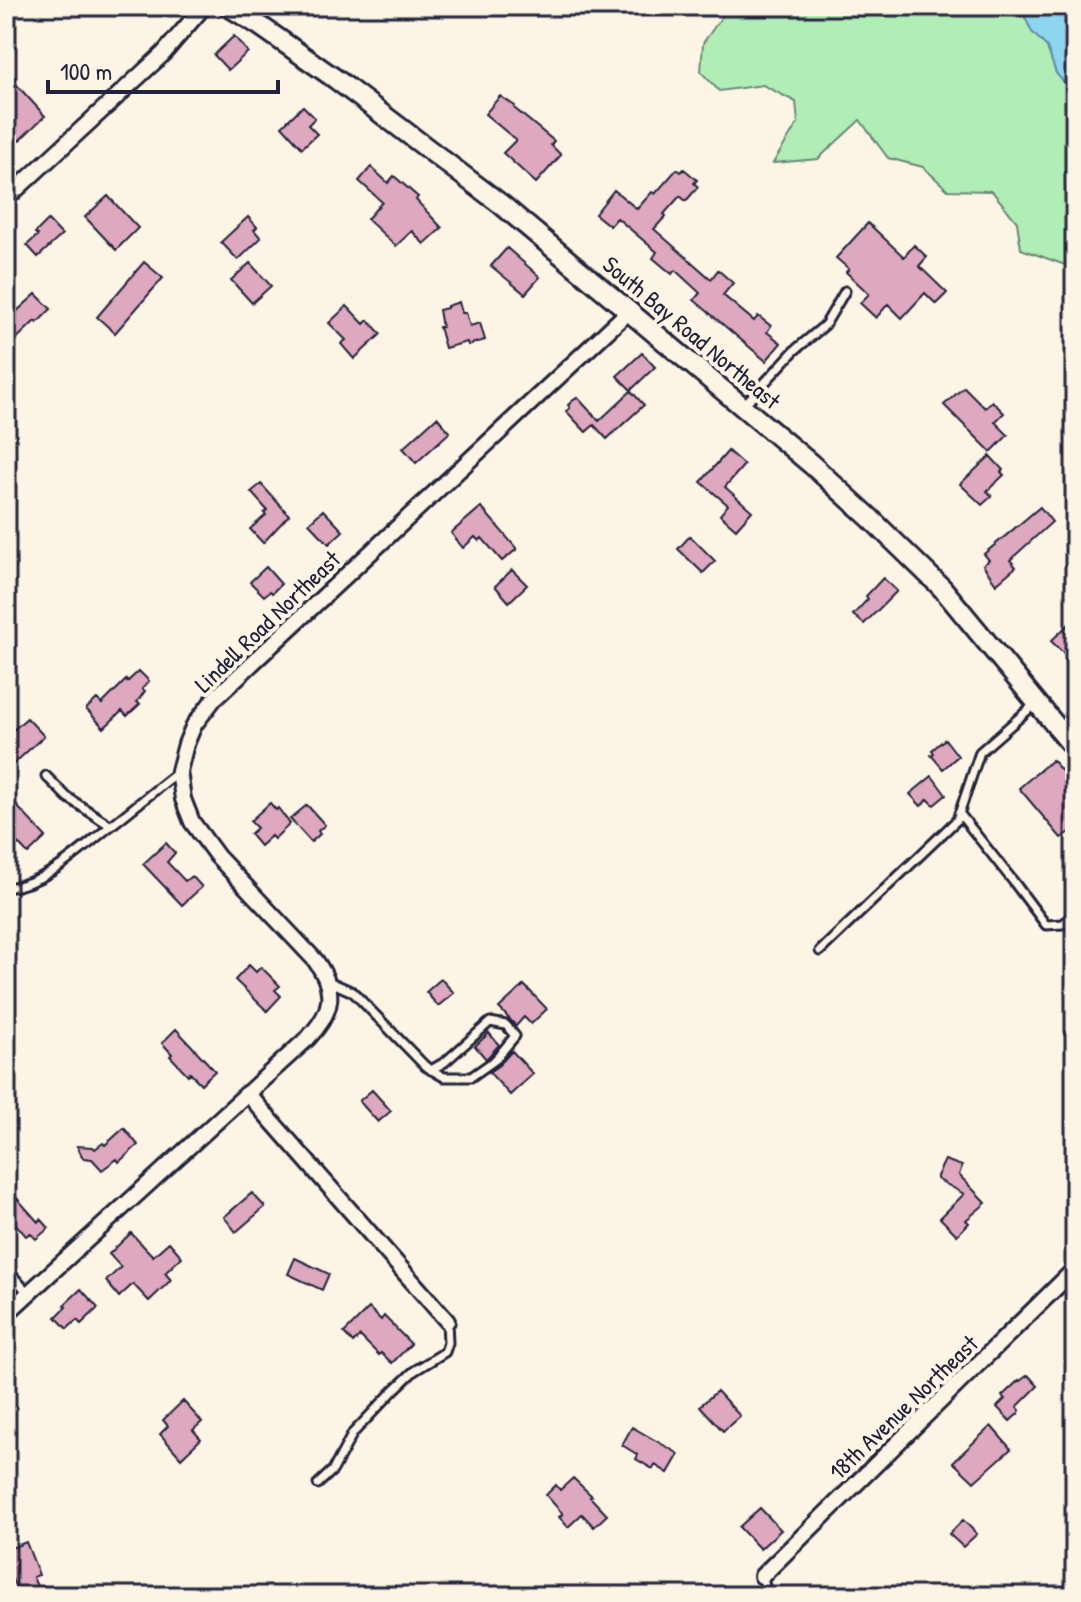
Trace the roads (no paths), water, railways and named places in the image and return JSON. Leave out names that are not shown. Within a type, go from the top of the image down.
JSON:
[{"type":"street","points":[[6,199],[163,54],[204,6]]},
{"type":"street","name":"South Bay Road Northeast","points":[[228,6],[337,80],[537,233],[820,472],[942,588],[1075,749]]},
{"type":"street","name":"Lindell Road Northeast","points":[[328,981],[315,960],[217,856],[192,822],[183,799],[179,771],[194,725],[214,699],[630,310]]},
{"type":"street","points":[[6,1314],[320,1025],[329,1001],[328,981]]},
{"type":"street","points":[[247,1093],[447,1321]]},
{"type":"street","name":"18th Avenue Northeast","points":[[762,1576],[1075,1269]]},
{"type":"lane","points":[[743,406],[794,351],[825,325],[845,291]]},
{"type":"lane","points":[[820,951],[957,820],[980,752],[1037,703]]},
{"type":"lane","points":[[6,888],[18,887],[49,873],[179,771]]},
{"type":"lane","points":[[46,776],[67,797],[111,826]]},
{"type":"lane","points":[[959,813],[1046,925],[1063,924],[1075,913]]},
{"type":"lane","points":[[328,981],[353,992],[425,1066],[431,1070],[444,1077],[471,1077],[495,1060],[515,1036],[506,1025],[490,1022],[445,1062],[431,1070]]},
{"type":"lane","points":[[6,1268],[28,1293]]},
{"type":"lane","points":[[318,1484],[333,1470],[353,1433],[395,1389],[414,1371],[445,1352],[448,1343],[447,1321]]},
{"type":"lane","points":[[762,1576],[768,1596]]},
{"type":"water","points":[[1020,6],[1075,6],[1075,99],[1056,73],[1047,47],[1032,32]]}]
